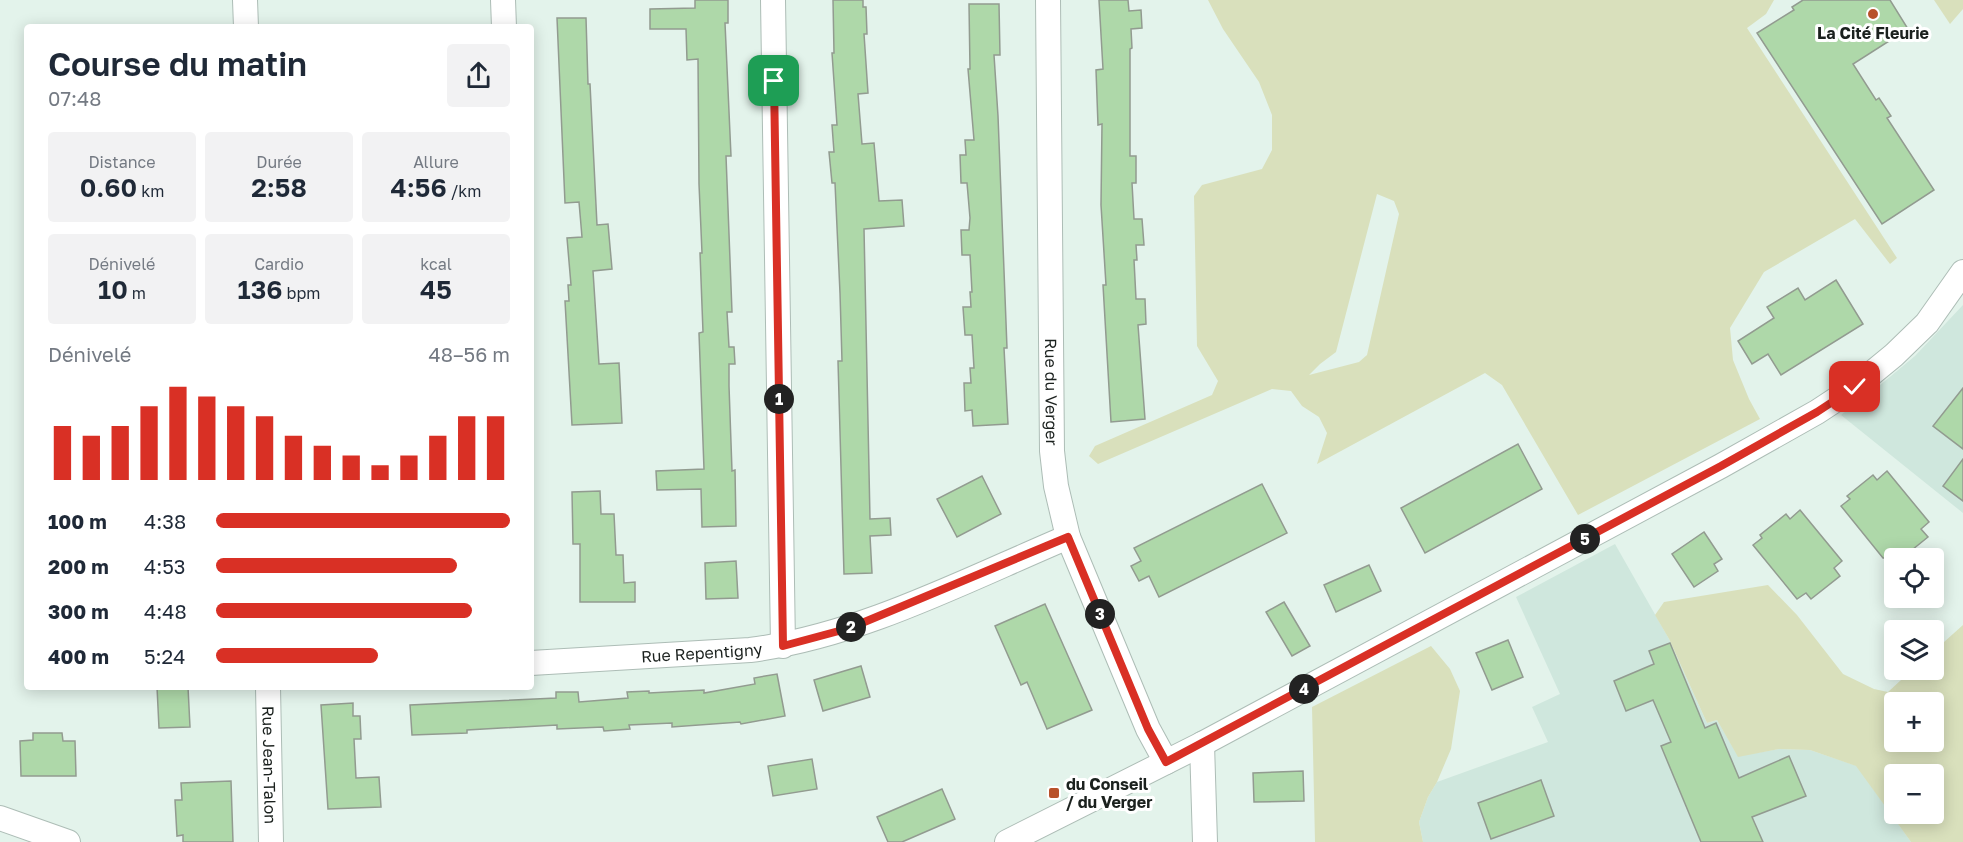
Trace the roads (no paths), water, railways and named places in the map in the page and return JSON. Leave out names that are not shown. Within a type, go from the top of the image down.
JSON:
[{"type":"street","points":[[245,0],[246,24]]},
{"type":"street","points":[[502,0],[504,24]]},
{"type":"street","points":[[773,0],[783,646]]},
{"type":"street","name":"Rue du Verger","points":[[1048,0],[1052,451],[1056,486],[1068,537],[1148,729],[1166,762]]},
{"type":"street","points":[[1006,842],[1202,744],[1721,466],[1817,412],[1855,387],[1894,355],[1927,323],[1963,272]]},
{"type":"street","name":"Rue Repentigny","points":[[534,663],[728,652],[783,646],[850,628],[1068,537]]},
{"type":"street","name":"Rue Jean-Talon","points":[[268,690],[271,842]]},
{"type":"street","points":[[1202,744],[1205,842]]},
{"type":"street","points":[[0,818],[68,842]]},
{"type":"place","name":"La Cité Fleurie","points":[[1873,14]]},
{"type":"place","name":"du Conseil / du Verger","points":[[1054,793]]}]
